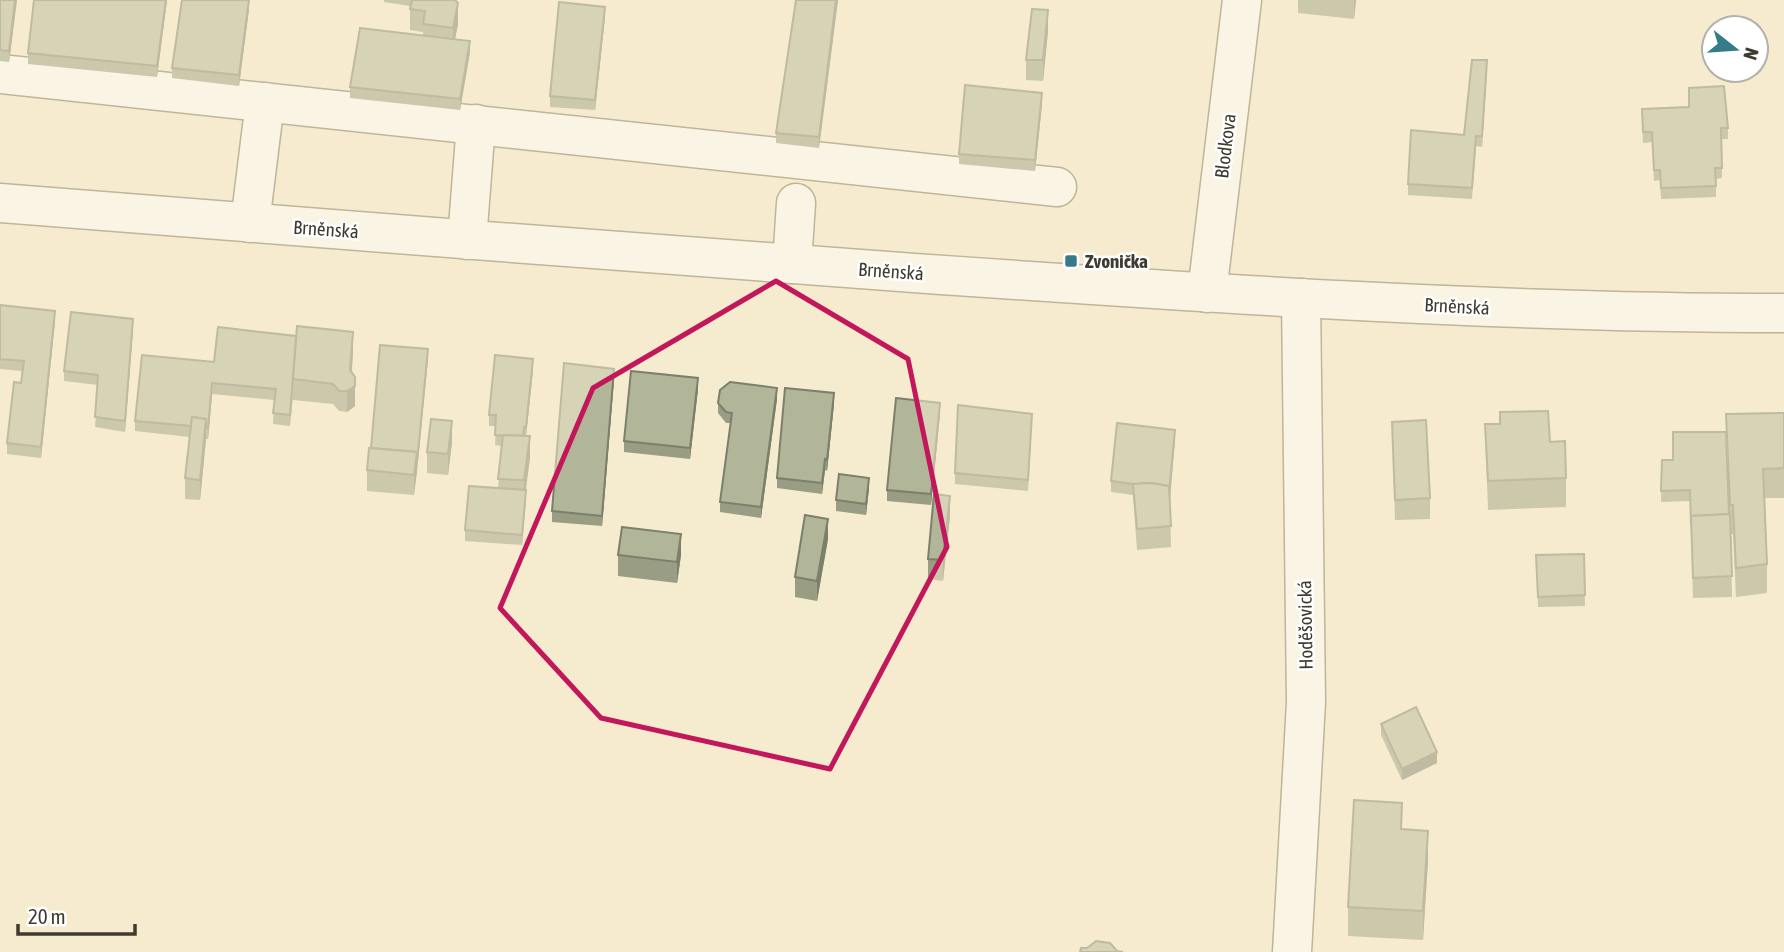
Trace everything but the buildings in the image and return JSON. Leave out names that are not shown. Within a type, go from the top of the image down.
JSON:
[{"type":"street","name":"Blodkova","points":[[1207,293],[1242,0]]},
{"type":"street","points":[[0,74],[1057,187]]},
{"type":"street","points":[[250,223],[264,102]]},
{"type":"street","points":[[467,240],[475,124]]},
{"type":"street","name":"Brněnská","points":[[0,203],[467,240],[1207,293],[1479,308],[1784,313]]},
{"type":"street","points":[[792,264],[796,203]]},
{"type":"street","name":"Hoděšovická","points":[[1292,952],[1306,702],[1301,298]]},
{"type":"highlighted area","points":[[776,281],[908,359],[947,547],[830,769],[601,718],[500,608],[593,388]]},
{"type":"place","name":"Zvonička","points":[[1071,261]]}]
